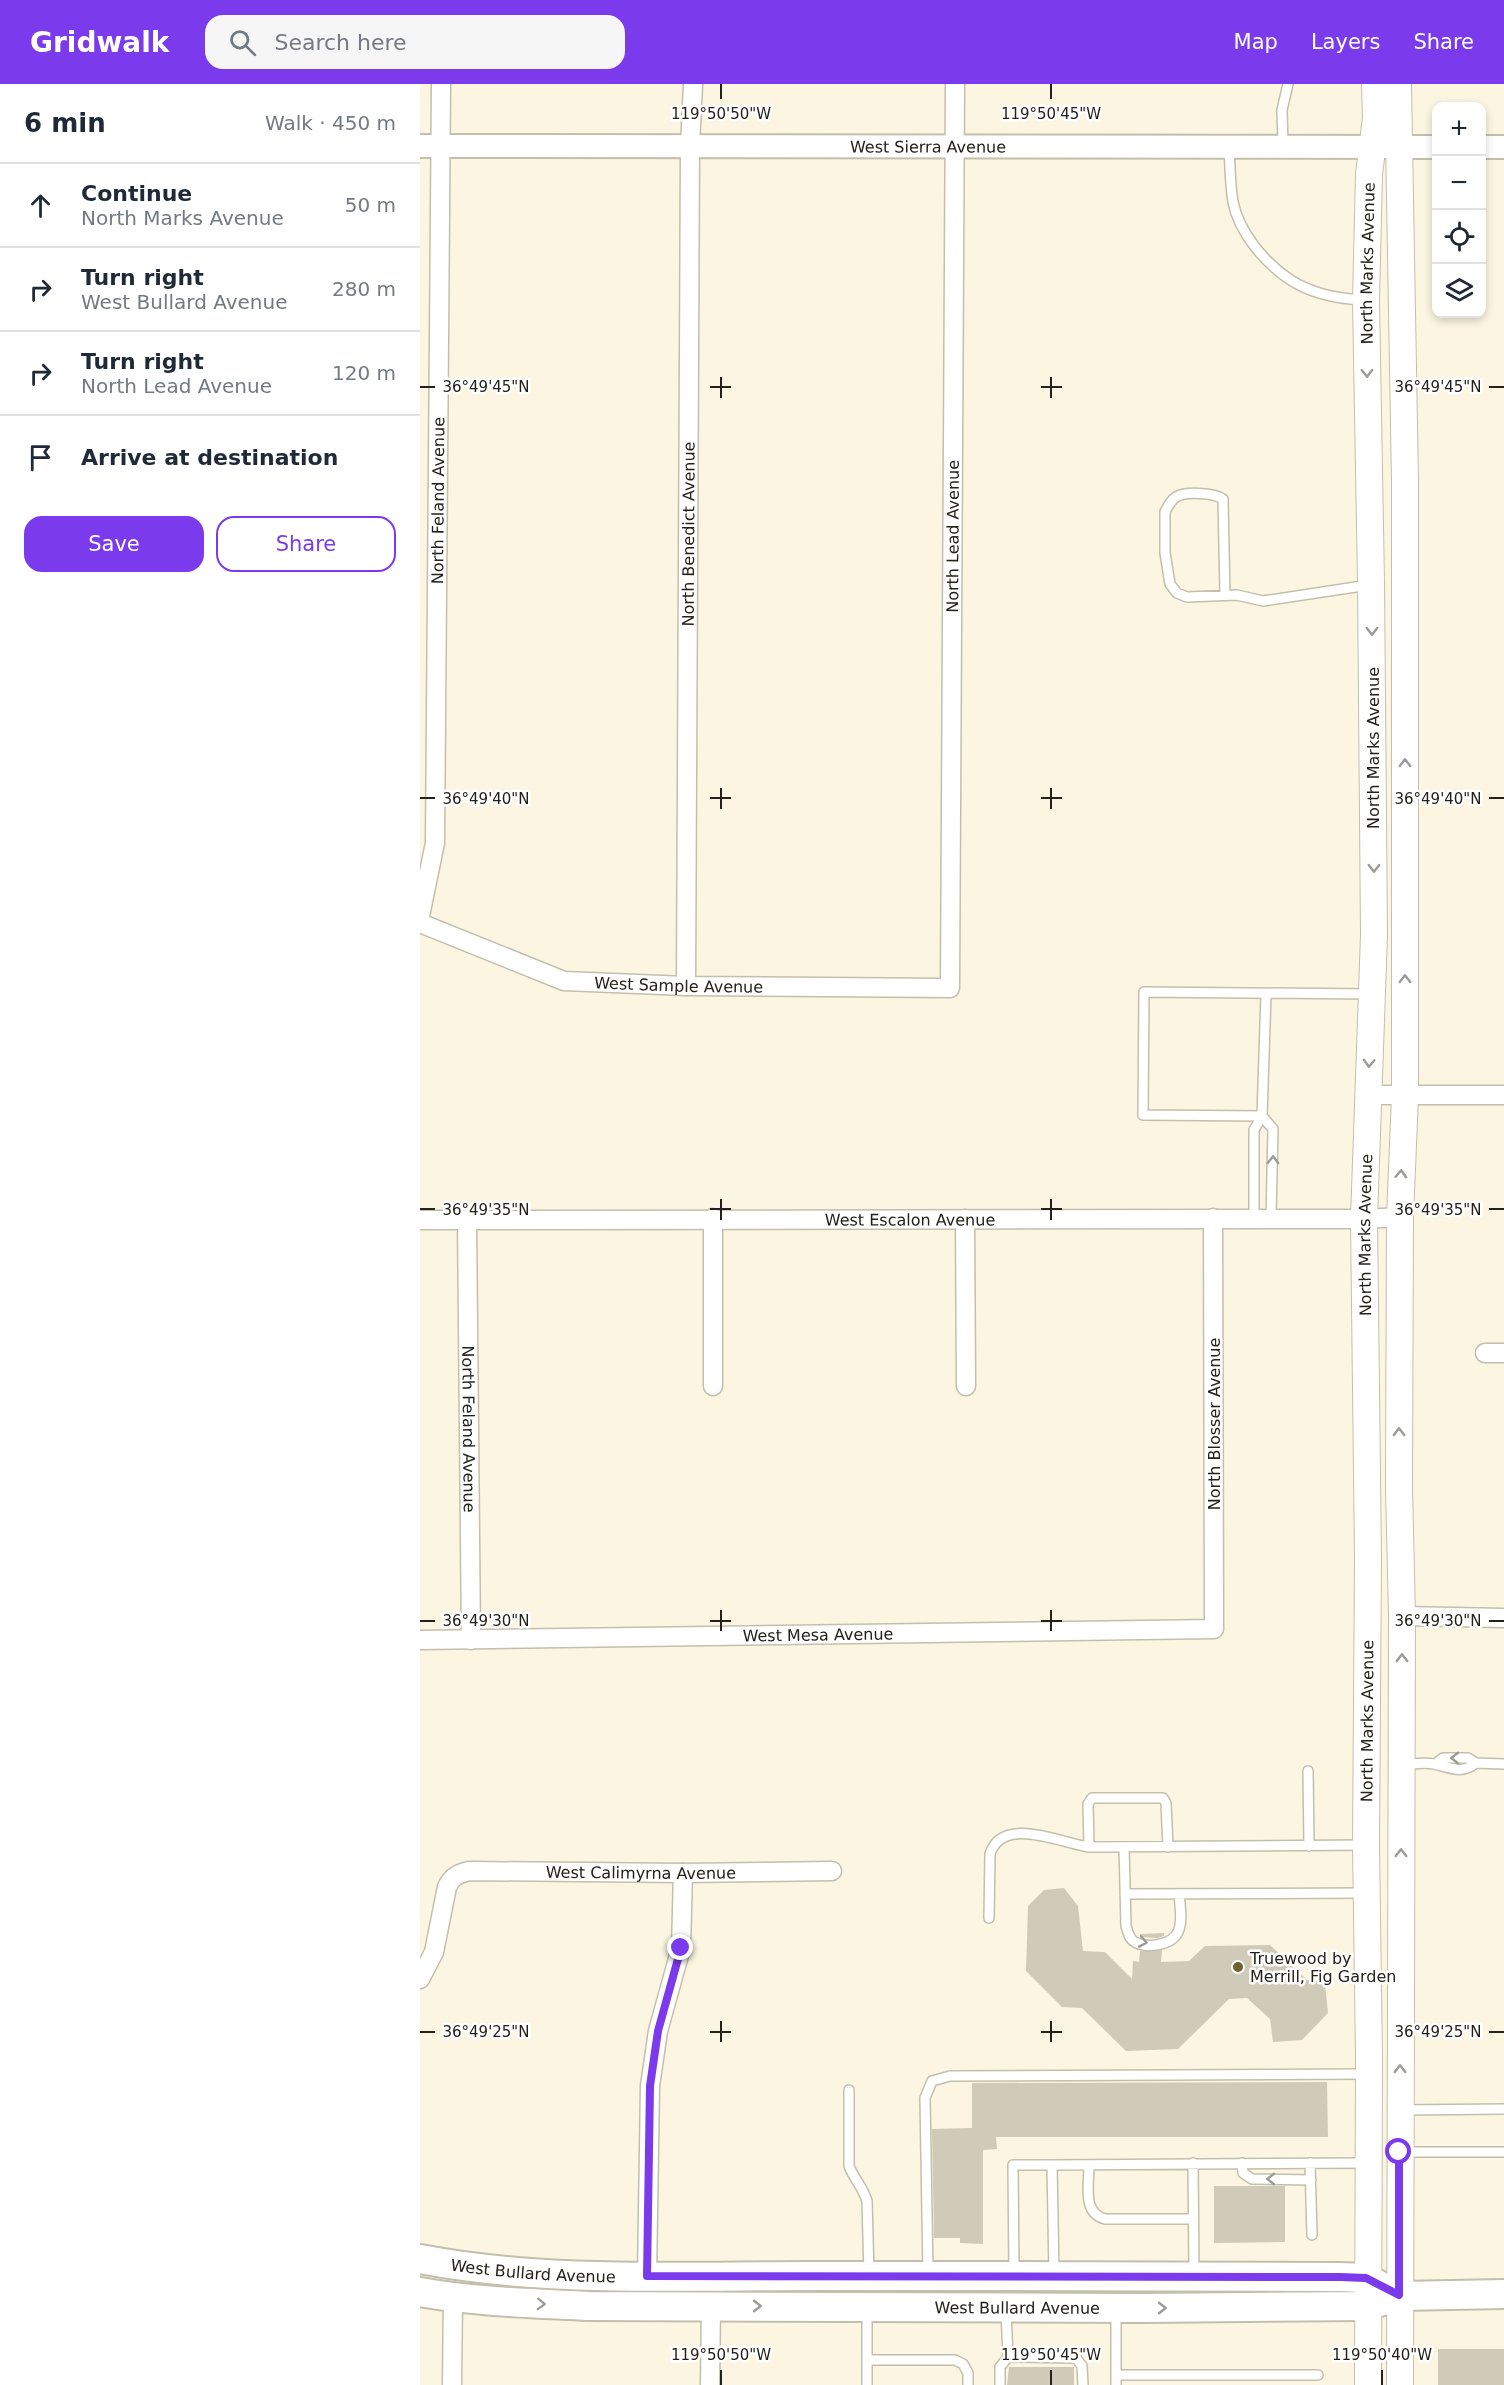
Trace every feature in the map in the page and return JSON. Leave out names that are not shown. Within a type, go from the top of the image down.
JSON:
[{"type":"main road","name":"North Marks Avenue","points":[[1368,2385],[1366,2278],[1369,2074],[1366,1845],[1368,1428],[1364,1219],[1374,935],[1366,300],[1371,148],[1376,118],[1376,84]]},
{"type":"main road","name":"North Marks Avenue","points":[[1398,84],[1397,147],[1405,482],[1405,1096],[1400,1217],[1399,1487],[1402,1616],[1400,2385]]},
{"type":"main road","points":[[1368,1428],[1380,1441],[1384,1480],[1386,1599],[1390,1608],[1402,1616]]},
{"type":"main road","points":[[1366,1845],[1382,1873],[1385,1888],[1388,2000],[1400,2021]]},
{"type":"main road","name":"West Bullard Avenue","points":[[420,2259],[530,2272],[647,2276],[928,2276],[1013,2293],[1116,2308],[1367,2306],[1399,2295],[1504,2294]]},
{"type":"main road","points":[[453,2298],[475,2285],[512,2284],[530,2272]]},
{"type":"main road","name":"West Bullard Avenue","points":[[420,2292],[453,2298],[588,2306],[877,2307],[1013,2293],[1054,2276],[1194,2276],[1366,2278],[1399,2295]]},
{"type":"street","name":"North Feland Avenue","points":[[420,916],[435,843],[430,146],[441,84]]},
{"type":"street","name":"North Benedict Avenue","points":[[686,986],[690,147],[693,84]]},
{"type":"street","name":"North Lead Avenue","points":[[950,988],[955,84]]},
{"type":"street","name":"West Sierra Avenue","points":[[430,146],[1432,147]]},
{"type":"street","points":[[1486,147],[1504,147]]},
{"type":"street","name":"West Sample Avenue","points":[[420,923],[564,981],[686,986],[950,988]]},
{"type":"street","points":[[1368,1095],[1504,1095]]},
{"type":"street","name":"West Escalon Avenue","points":[[420,1220],[1364,1219],[1400,1217]]},
{"type":"street","points":[[713,1218],[713,1386]]},
{"type":"street","name":"North Blosser Avenue","points":[[1213,1218],[1214,1629]]},
{"type":"street","name":"North Feland Avenue","points":[[467,1219],[471,1640]]},
{"type":"street","points":[[965,1219],[966,1386]]},
{"type":"street","points":[[1485,1353],[1504,1353]]},
{"type":"street","points":[[1402,1616],[1504,1617]]},
{"type":"street","name":"West Mesa Avenue","points":[[420,1640],[1214,1629]]},
{"type":"street","name":"West Calimyrna Avenue","points":[[420,1979],[434,1952],[451,1879],[469,1871],[683,1873],[832,1871]]},
{"type":"street","points":[[647,2276],[650,2086],[658,2031],[681,1948],[683,1873]]},
{"type":"street","points":[[452,2385],[453,2298]]},
{"type":"street","points":[[710,2385],[711,2306]]},
{"type":"lane","points":[[1283,147],[1282,110],[1288,84]]},
{"type":"lane","points":[[1229,146],[1233,203],[1243,230],[1261,254],[1289,280],[1340,298],[1366,300]]},
{"type":"lane","points":[[1225,595],[1223,499],[1215,494],[1179,495],[1169,503],[1165,512],[1165,553],[1170,584],[1177,592],[1187,597],[1225,595],[1263,600],[1371,585]]},
{"type":"lane","points":[[1262,1218],[1273,1129],[1262,1116],[1143,1115],[1144,992],[1372,994]]},
{"type":"lane","points":[[1262,1218],[1254,1130],[1262,1116],[1266,994]]},
{"type":"lane","points":[[1401,1765],[1435,1764],[1443,1758],[1468,1758],[1476,1763],[1504,1764]]},
{"type":"lane","points":[[1308,1771],[1309,1846]]},
{"type":"lane","points":[[1089,1847],[1088,1804],[1092,1798],[1163,1798],[1166,1803],[1168,1847]]},
{"type":"lane","points":[[989,1918],[990,1854],[992,1846],[999,1839],[1008,1835],[1029,1832],[1067,1844],[1089,1847],[1366,1845]]},
{"type":"lane","points":[[1125,1847],[1126,1926],[1129,1936],[1140,1944],[1162,1944],[1175,1938],[1179,1929],[1179,1894]]},
{"type":"lane","points":[[1125,1894],[1367,1893]]},
{"type":"lane","points":[[928,2276],[925,2098],[932,2081],[950,2076],[1369,2074]]},
{"type":"lane","points":[[849,2090],[849,2166],[867,2201],[869,2276]]},
{"type":"lane","points":[[1400,2110],[1504,2109]]},
{"type":"lane","points":[[1399,2152],[1504,2152]]},
{"type":"lane","points":[[1193,2163],[1194,2276]]},
{"type":"lane","points":[[1242,2163],[1243,2173],[1252,2179],[1311,2180]]},
{"type":"lane","points":[[1310,2163],[1312,2235]]},
{"type":"lane","points":[[1000,2385],[1000,2367],[1008,2357],[1013,2293],[1013,2165],[1369,2163]]},
{"type":"lane","points":[[1052,2165],[1054,2276]]},
{"type":"lane","points":[[1089,2165],[1090,2211],[1096,2217],[1105,2219],[1194,2218]]},
{"type":"lane","points":[[867,2385],[867,2360],[877,2307]]},
{"type":"lane","points":[[1116,2308],[1116,2380],[1318,2374]]},
{"type":"lane","points":[[1008,2357],[1076,2358],[1082,2366],[1083,2385]]},
{"type":"lane","points":[[867,2360],[955,2360],[963,2364],[968,2373],[968,2385]]},
{"type":"building","name":"Truewood by Merrill, Fig Garden","points":[[1064,1888],[1078,1906],[1083,1951],[1105,1952],[1132,1979],[1133,1961],[1139,1962],[1140,1951],[1162,1950],[1161,1962],[1189,1961],[1205,1946],[1270,1945],[1307,1980],[1325,1983],[1328,2013],[1302,2040],[1273,2042],[1270,2019],[1247,1998],[1229,1999],[1178,2049],[1126,2051],[1082,2008],[1062,2007],[1026,1971],[1028,1906],[1044,1890]]},
{"type":"building","points":[[1164,1933],[1164,1936],[1157,1938],[1140,1937],[1140,1934]]},
{"type":"building","points":[[1327,2082],[1328,2137],[996,2137],[997,2149],[983,2150],[983,2244],[960,2243],[960,2238],[934,2238],[932,2129],[972,2128],[972,2083]]},
{"type":"building","points":[[1214,2186],[1285,2186],[1285,2242],[1214,2243]]},
{"type":"building","points":[[1438,2349],[1504,2349],[1504,2385],[1438,2385]]},
{"type":"building","points":[[1009,2367],[1074,2367],[1074,2385],[1007,2385]]},
{"type":"place","name":"Truewood by Merrill, Fig Garden","points":[[1238,1967]]},
{"type":"route","points":[[681,1948],[658,2031],[650,2086],[647,2276],[1340,2277],[1366,2278],[1399,2295],[1399,2152]]}]
